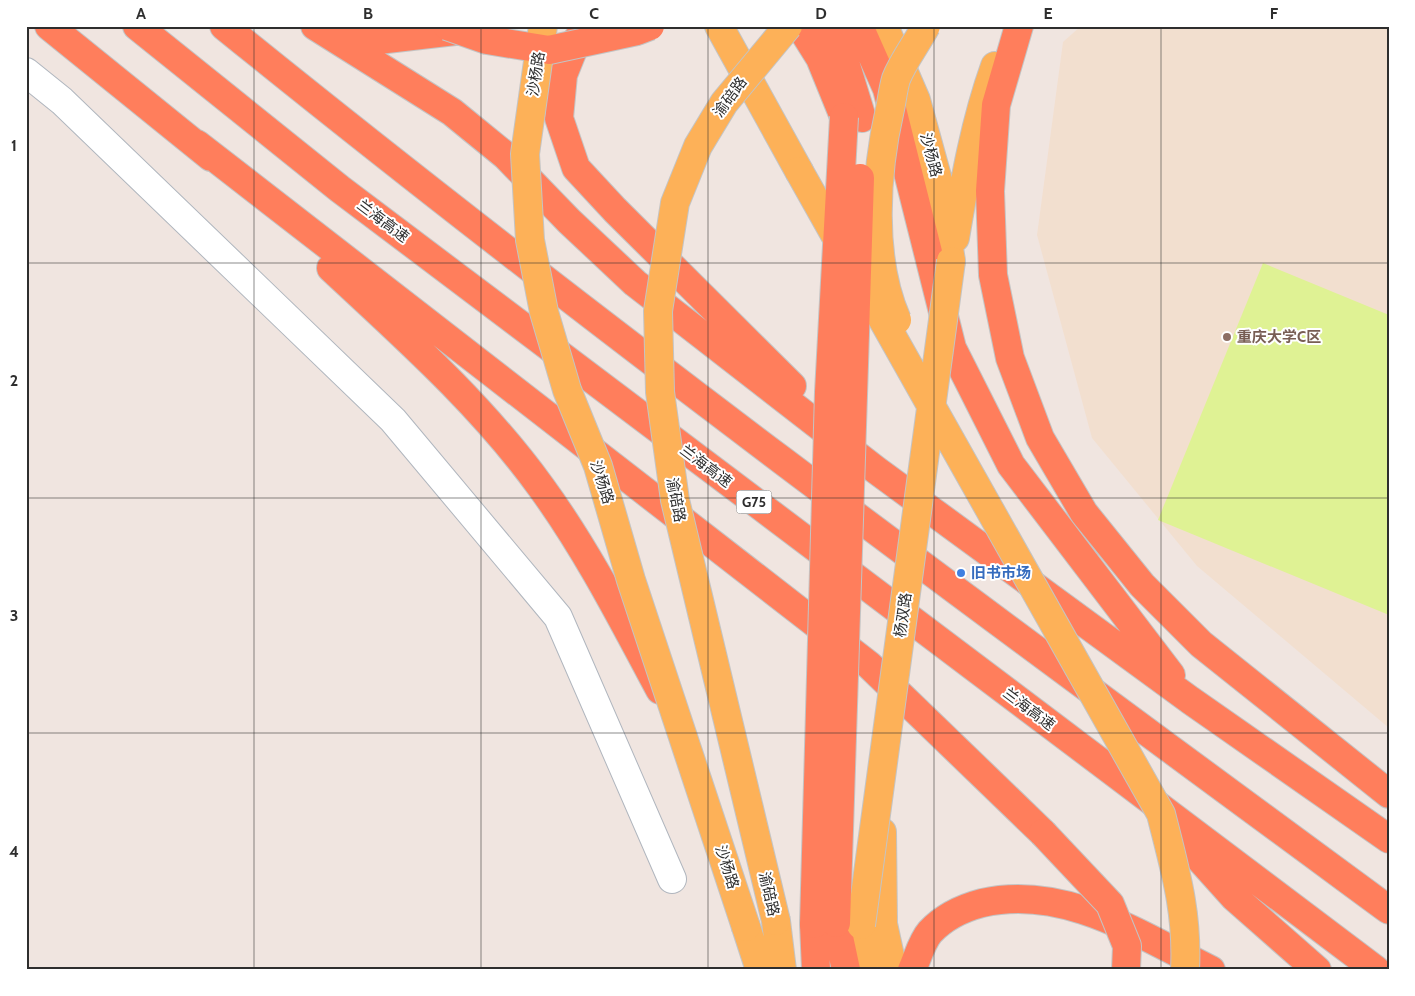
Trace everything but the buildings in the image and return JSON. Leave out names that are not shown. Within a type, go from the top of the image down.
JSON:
[{"type":"highway","points":[[49,26],[197,144],[868,666],[1043,833],[1110,904],[1127,946],[1126,970]]},
{"type":"highway","name":"兰海高速","points":[[137,26],[348,195],[1376,970]]},
{"type":"highway","points":[[224,26],[378,151],[712,409],[1389,910]]},
{"type":"highway","points":[[447,26],[486,40],[549,50],[637,31],[650,26]]},
{"type":"highway","points":[[316,28],[378,40],[481,26]]},
{"type":"highway","points":[[587,26],[577,40],[563,76],[559,118],[576,168],[615,210],[876,470]]},
{"type":"highway","points":[[800,26],[853,117]]},
{"type":"highway","points":[[830,26],[838,40],[853,117],[837,924],[846,970]]},
{"type":"highway","points":[[859,26],[888,89],[952,348],[1011,465],[1190,700]]},
{"type":"highway","points":[[1019,26],[996,105],[990,191],[993,275],[1010,358],[1040,438],[1084,513],[1142,585],[1201,644],[1389,794]]},
{"type":"highway","points":[[316,28],[452,112],[506,156],[569,221],[635,284],[876,470],[1190,700],[1389,839]]},
{"type":"highway","points":[[197,144],[461,390],[541,487],[603,584],[685,737]]},
{"type":"highway","points":[[1160,814],[1234,897],[1317,970]]},
{"type":"highway","points":[[912,970],[929,932],[962,908],[1006,898],[1051,901],[1103,916],[1210,970]]},
{"type":"highway","points":[[816,970],[837,924]]},
{"type":"main road","name":"沙杨路","points":[[544,26],[524,154],[530,240],[544,312],[567,390],[598,466],[631,580],[685,737],[760,970]]},
{"type":"main road","points":[[719,26],[1160,814],[1182,895],[1186,946],[1185,970]]},
{"type":"main road","name":"渝碚路","points":[[782,970],[776,922],[675,500],[660,392],[658,311],[674,203],[698,146],[724,102],[788,26]]},
{"type":"main road","name":"沙杨路","points":[[884,26],[916,100],[939,184],[950,261]]},
{"type":"main road","points":[[926,26],[896,80],[882,142],[879,204],[881,265],[890,303],[945,429]]},
{"type":"main road","points":[[950,261],[968,158],[982,104],[998,58],[1014,26]]},
{"type":"main road","name":"杨双路","points":[[864,970],[837,924],[882,778],[950,261]]},
{"type":"main road","points":[[882,778],[883,924],[893,970]]},
{"type":"lane","points":[[26,72],[62,101],[393,420],[558,617],[672,878]]},
{"type":"shaded area","name":"重庆大学C区","points":[[1081,26],[1389,26],[1389,728],[1197,566],[1092,438],[1037,235],[1063,42]]},
{"type":"green space","points":[[1263,263],[1389,315],[1389,615],[1158,520]]},
{"type":"place","name":"重庆大学C区","points":[[1227,337]]},
{"type":"place","name":"旧书市场","points":[[961,573]]}]
